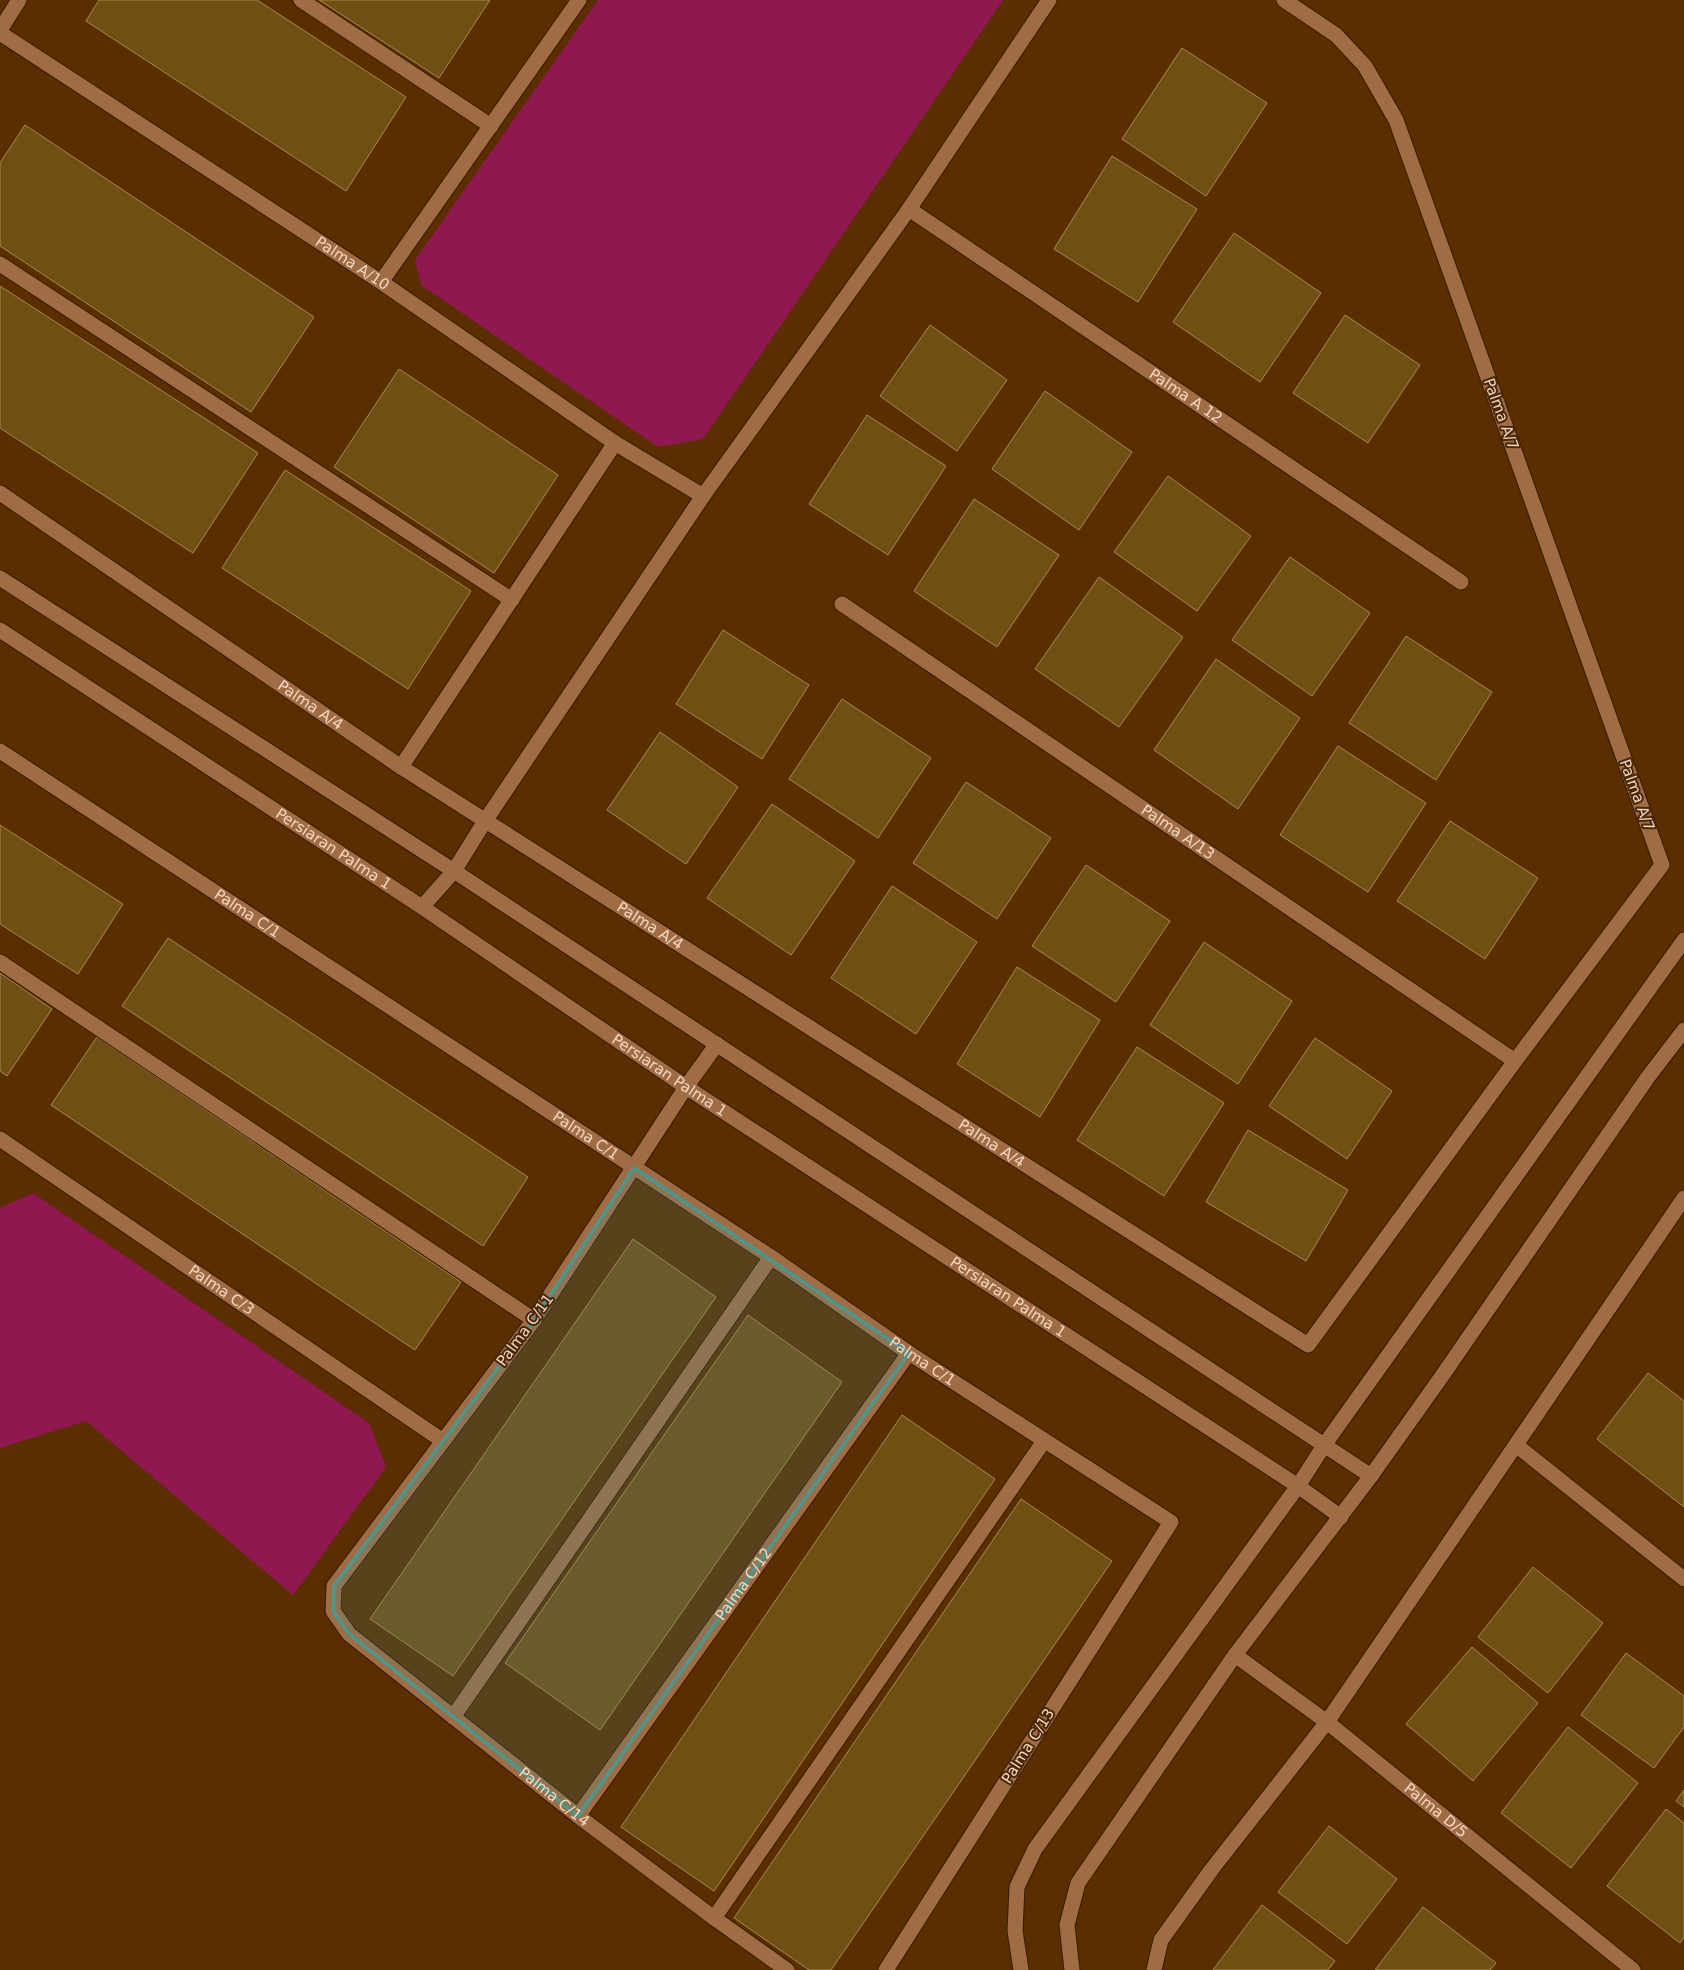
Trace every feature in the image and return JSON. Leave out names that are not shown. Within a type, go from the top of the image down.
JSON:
[{"type":"street","points":[[0,32],[19,0]]},
{"type":"street","points":[[301,0],[491,126]]},
{"type":"street","points":[[381,282],[579,0]]},
{"type":"street","points":[[422,907],[454,871],[485,821],[703,496],[909,209],[1048,0]]},
{"type":"street","name":"Palma A/7","points":[[1284,0],[1336,35],[1365,66],[1396,120],[1662,865],[1515,1061]]},
{"type":"street","name":"Palma A/10","points":[[0,32],[381,282],[615,444],[703,496]]},
{"type":"street","name":"Palma A 12","points":[[909,209],[1461,582]]},
{"type":"street","points":[[0,264],[512,600]]},
{"type":"street","points":[[401,767],[615,444]]},
{"type":"street","name":"Palma A/4","points":[[0,493],[401,767],[1308,1345],[1515,1061]]},
{"type":"street","points":[[0,578],[454,871],[1371,1476]]},
{"type":"street","name":"Palma A/13","points":[[842,604],[1515,1061]]},
{"type":"street","name":"Persiaran Palma 1","points":[[0,630],[422,907],[686,1087],[1298,1486],[1341,1517]]},
{"type":"street","name":"Palma C/1","points":[[0,751],[771,1257],[909,1353],[1170,1522]]},
{"type":"street","points":[[1021,1970],[1015,1931],[1017,1887],[1035,1849],[1298,1486],[1325,1444],[1684,940]]},
{"type":"street","points":[[0,962],[534,1320]]},
{"type":"street","points":[[1072,1970],[1067,1925],[1078,1883],[1235,1655],[1371,1476],[1648,1077],[1684,1030]]},
{"type":"street","name":"Palma C/11","points":[[333,1611],[334,1586],[534,1320],[686,1087],[717,1044]]},
{"type":"street","name":"Palma C/3","points":[[0,1139],[443,1441]]},
{"type":"street","points":[[1154,1970],[1161,1940],[1212,1869],[1327,1722],[1684,1198]]},
{"type":"street","points":[[453,1717],[771,1257]]},
{"type":"street","name":"Palma C/12","points":[[578,1816],[909,1353]]},
{"type":"street","points":[[714,1918],[1044,1441]]},
{"type":"street","points":[[1516,1445],[1684,1579]]},
{"type":"street","name":"Palma C/13","points":[[886,1970],[1170,1522]]},
{"type":"street","name":"Palma C/14","points":[[333,1611],[349,1634],[578,1816],[787,1970]]},
{"type":"street","name":"Palma D/5","points":[[1235,1655],[1327,1722],[1633,1970]]},
{"type":"highlighted area","points":[[634,1168],[909,1353],[578,1816],[349,1634],[333,1611],[334,1586],[534,1320]]},
{"type":"shaded area","points":[[598,0],[1003,0],[703,439],[658,447],[421,285],[415,260]]},
{"type":"shaded area","points":[[33,1193],[369,1423],[386,1467],[293,1595],[86,1421],[0,1448],[0,1208]]},
{"type":"building","points":[[99,0],[257,0],[406,97],[346,191],[86,21]]},
{"type":"building","points":[[319,0],[490,0],[439,78]]},
{"type":"building","points":[[1182,48],[1267,103],[1206,196],[1122,139]]},
{"type":"building","points":[[25,125],[314,317],[251,412],[0,246],[0,163]]},
{"type":"building","points":[[1112,156],[1197,209],[1138,302],[1054,249]]},
{"type":"building","points":[[1234,233],[1321,293],[1260,382],[1173,322]]},
{"type":"building","points":[[0,286],[258,453],[193,553],[0,428]]},
{"type":"building","points":[[1345,315],[1420,365],[1368,443],[1293,393]]},
{"type":"building","points":[[930,325],[1007,380],[957,451],[880,396]]},
{"type":"building","points":[[399,369],[558,475],[494,573],[334,467]]},
{"type":"building","points":[[1045,391],[1132,452],[1079,530],[992,469]]},
{"type":"building","points":[[867,415],[946,466],[888,555],[809,504]]},
{"type":"building","points":[[285,470],[471,591],[408,689],[222,568]]},
{"type":"building","points":[[1168,476],[1251,536],[1197,611],[1114,552]]},
{"type":"building","points":[[974,499],[1059,555],[997,647],[914,591]]},
{"type":"building","points":[[1290,557],[1370,613],[1312,696],[1232,640]]},
{"type":"building","points":[[1099,577],[1183,637],[1119,727],[1035,669]]},
{"type":"building","points":[[723,630],[809,685],[762,759],[676,704]]},
{"type":"building","points":[[1406,636],[1492,692],[1436,780],[1349,723]]},
{"type":"building","points":[[1216,659],[1300,718],[1238,809],[1154,750]]},
{"type":"building","points":[[842,699],[931,758],[878,838],[789,779]]},
{"type":"building","points":[[660,732],[738,787],[686,864],[607,810]]},
{"type":"building","points":[[1338,746],[1426,803],[1368,892],[1280,835]]},
{"type":"building","points":[[966,782],[1051,838],[997,919],[913,863]]},
{"type":"building","points":[[772,804],[855,861],[791,955],[707,898]]},
{"type":"building","points":[[1450,821],[1538,878],[1485,959],[1397,901]]},
{"type":"building","points":[[0,825],[123,904],[78,974],[0,924]]},
{"type":"building","points":[[1086,865],[1170,921],[1116,1002],[1032,946]]},
{"type":"building","points":[[892,886],[977,942],[916,1034],[831,978]]},
{"type":"building","points":[[168,938],[528,1177],[483,1246],[122,1006]]},
{"type":"building","points":[[1204,942],[1292,1001],[1238,1084],[1150,1025]]},
{"type":"building","points":[[1017,967],[1100,1020],[1040,1117],[957,1064]]},
{"type":"building","points":[[0,973],[52,1009],[7,1076],[0,1071]]},
{"type":"building","points":[[97,1037],[461,1282],[415,1350],[51,1105]]},
{"type":"building","points":[[1315,1038],[1392,1091],[1347,1159],[1269,1106]]},
{"type":"building","points":[[1137,1047],[1224,1103],[1164,1196],[1077,1140]]},
{"type":"building","points":[[1248,1130],[1348,1190],[1306,1261],[1206,1202]]},
{"type":"building","points":[[633,1239],[716,1297],[453,1676],[370,1619]]},
{"type":"building","points":[[748,1315],[842,1382],[600,1730],[505,1663]]},
{"type":"building","points":[[1648,1373],[1684,1401],[1684,1507],[1597,1439]]},
{"type":"building","points":[[902,1415],[995,1479],[714,1891],[621,1827]]},
{"type":"building","points":[[1021,1499],[1112,1561],[831,1970],[809,1970],[734,1918]]},
{"type":"building","points":[[1533,1567],[1603,1623],[1548,1693],[1478,1637]]},
{"type":"building","points":[[1472,1647],[1538,1703],[1473,1781],[1406,1724]]},
{"type":"building","points":[[1626,1653],[1684,1696],[1684,1727],[1654,1768],[1581,1715]]},
{"type":"building","points":[[1568,1727],[1638,1783],[1571,1868],[1501,1813]]},
{"type":"building","points":[[1684,1790],[1684,1807],[1676,1801]]},
{"type":"building","points":[[1666,1809],[1684,1823],[1684,1937],[1680,1943],[1607,1886]]},
{"type":"building","points":[[1329,1826],[1397,1879],[1347,1944],[1278,1892]]},
{"type":"building","points":[[1262,1905],[1335,1961],[1328,1970],[1213,1970]]},
{"type":"building","points":[[1423,1907],[1496,1963],[1490,1970],[1375,1970]]}]
